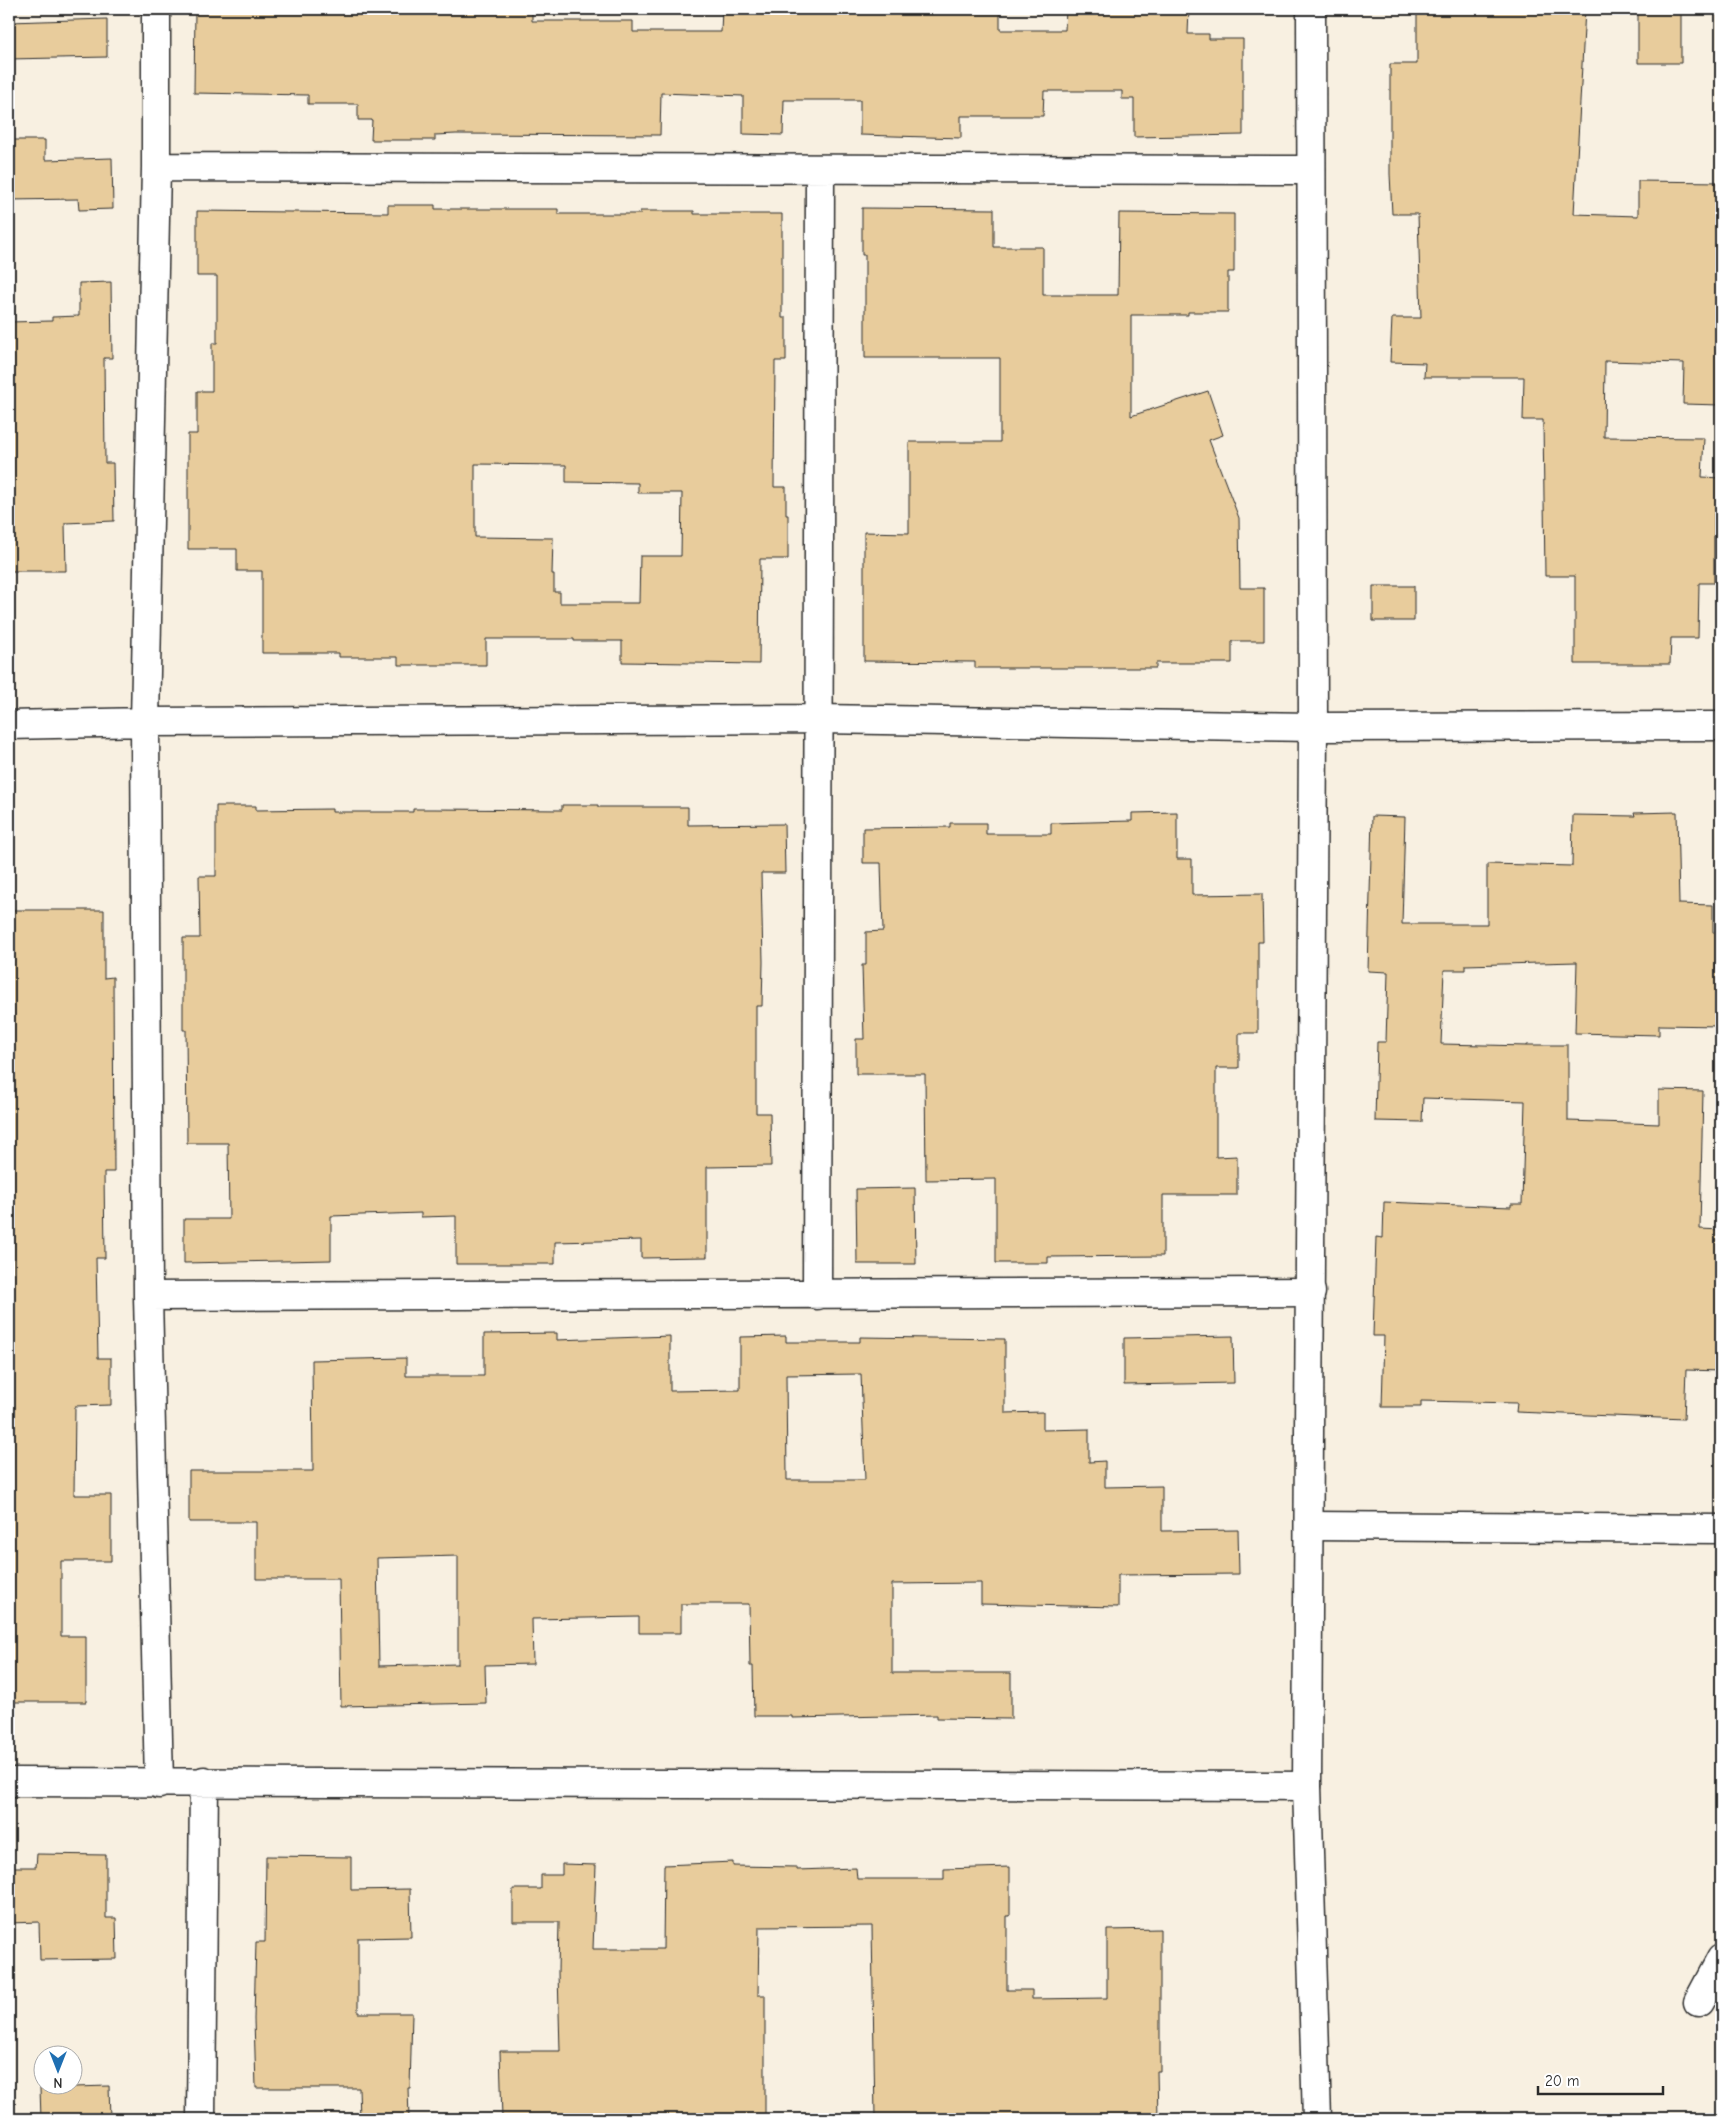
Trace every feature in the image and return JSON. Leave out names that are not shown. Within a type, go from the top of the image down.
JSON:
[{"type":"street","points":[[156,9],[156,166],[145,722],[148,1296],[159,1784]]},
{"type":"street","points":[[1311,9],[1313,727],[1307,1786],[1317,2119]]},
{"type":"street","points":[[156,166],[820,170],[1311,170]]},
{"type":"street","points":[[817,1295],[820,170]]},
{"type":"street","points":[[9,725],[145,722],[819,719],[1313,727],[1721,726]]},
{"type":"street","points":[[148,1296],[1311,1292]]},
{"type":"street","points":[[1309,1526],[1721,1529]]},
{"type":"street","points":[[9,1782],[159,1784],[204,1782],[1307,1786]]},
{"type":"street","points":[[201,2119],[204,1782]]},
{"type":"street","points":[[1698,2002],[1721,1960]]},
{"type":"building","points":[[195,9],[532,9],[532,21],[633,21],[633,32],[721,32],[722,9],[1000,9],[1000,30],[1065,30],[1066,9],[1189,9],[1188,34],[1209,34],[1209,39],[1243,39],[1243,135],[1134,137],[1134,99],[1122,99],[1122,91],[1044,91],[1043,116],[961,116],[961,138],[860,135],[860,100],[784,100],[783,135],[743,134],[743,96],[661,93],[660,135],[456,134],[435,135],[435,140],[371,140],[372,120],[358,120],[358,104],[308,104],[308,95],[194,93]]},
{"type":"building","points":[[1417,9],[1585,9],[1574,214],[1638,216],[1638,181],[1721,182],[1721,405],[1683,404],[1684,363],[1605,361],[1604,437],[1704,438],[1702,477],[1721,478],[1721,514],[1714,513],[1714,583],[1699,583],[1698,638],[1671,638],[1670,664],[1575,664],[1575,576],[1545,576],[1543,420],[1523,420],[1524,377],[1424,377],[1425,363],[1390,362],[1392,318],[1421,318],[1418,214],[1392,214],[1390,174],[1390,64],[1417,64]]},
{"type":"building","points":[[1638,9],[1681,9],[1681,63],[1638,63]]},
{"type":"building","points":[[107,19],[107,57],[9,59],[9,22]]},
{"type":"building","points":[[9,140],[45,140],[45,160],[112,158],[113,209],[79,210],[78,199],[9,200]]},
{"type":"building","points":[[388,205],[435,205],[435,209],[558,209],[558,214],[640,214],[640,211],[694,211],[694,214],[782,214],[782,318],[786,318],[786,361],[775,361],[774,487],[786,487],[788,559],[760,559],[759,664],[622,662],[622,641],[574,641],[574,639],[486,639],[486,665],[398,665],[398,657],[339,657],[339,653],[262,653],[262,571],[237,571],[237,549],[188,549],[188,434],[197,434],[197,391],[212,391],[212,343],[217,343],[217,276],[197,276],[197,211],[388,213]],"holes":[[[475,464],[566,465],[566,482],[638,483],[638,493],[682,493],[681,556],[640,556],[639,603],[560,603],[560,592],[554,592],[554,574],[552,574],[553,538],[475,537]]]},
{"type":"building","points":[[862,208],[994,209],[994,247],[1043,247],[1043,295],[1118,295],[1119,213],[1234,214],[1234,272],[1228,272],[1228,312],[1188,312],[1188,315],[1131,315],[1131,416],[1208,391],[1223,435],[1209,440],[1239,518],[1240,588],[1264,588],[1264,641],[1232,641],[1232,663],[1156,663],[1156,668],[975,668],[975,662],[864,661],[864,532],[909,533],[909,442],[1000,442],[1000,358],[865,358],[865,255],[862,255]]},
{"type":"building","points":[[111,282],[112,358],[104,358],[105,463],[113,463],[114,521],[65,523],[66,571],[9,571],[9,322],[52,321],[52,317],[79,316],[79,283]]},
{"type":"building","points":[[1373,586],[1414,586],[1414,621],[1373,621]]},
{"type":"building","points":[[562,805],[688,807],[688,825],[784,824],[785,873],[761,873],[763,962],[762,1006],[756,1006],[756,1113],[770,1113],[771,1166],[707,1167],[707,1257],[641,1258],[641,1240],[555,1242],[555,1264],[456,1264],[456,1216],[421,1217],[421,1213],[331,1216],[331,1260],[184,1263],[184,1219],[229,1219],[228,1143],[187,1143],[186,1030],[183,1030],[183,938],[200,938],[199,876],[216,876],[216,806],[256,806],[256,810],[332,809],[332,812],[413,812],[413,809],[562,810]]},
{"type":"building","points":[[1177,812],[1177,859],[1192,859],[1192,895],[1262,894],[1263,942],[1258,942],[1258,1033],[1239,1033],[1239,1068],[1216,1068],[1216,1157],[1237,1156],[1237,1195],[1163,1195],[1163,1256],[1048,1257],[1048,1263],[996,1263],[996,1179],[926,1180],[925,1074],[856,1074],[856,1039],[864,1039],[862,965],[866,965],[866,932],[883,931],[881,863],[863,863],[863,828],[950,827],[950,823],[986,823],[986,834],[1051,834],[1051,823],[1132,821],[1132,813]]},
{"type":"building","points":[[1677,812],[1679,904],[1713,905],[1713,932],[1717,933],[1716,970],[1721,970],[1721,1026],[1659,1025],[1659,1035],[1575,1033],[1577,962],[1465,965],[1465,970],[1444,970],[1441,1044],[1568,1045],[1568,1121],[1659,1124],[1659,1090],[1703,1091],[1700,1229],[1721,1230],[1721,1371],[1686,1370],[1684,1419],[1516,1412],[1517,1403],[1421,1401],[1421,1407],[1382,1407],[1384,1336],[1373,1336],[1376,1237],[1383,1238],[1384,1202],[1511,1207],[1511,1204],[1522,1204],[1525,1101],[1423,1098],[1422,1122],[1375,1121],[1377,1042],[1386,1042],[1388,972],[1368,971],[1372,816],[1405,817],[1402,924],[1487,924],[1487,864],[1572,866],[1573,815],[1635,816],[1634,813]]},
{"type":"building","points":[[9,910],[104,910],[104,978],[113,977],[114,1172],[104,1172],[105,1258],[96,1258],[98,1358],[111,1358],[111,1405],[75,1406],[74,1495],[111,1495],[111,1561],[61,1561],[61,1636],[86,1636],[86,1702],[9,1702],[9,1338],[13,1338],[13,1259],[9,1259]]},
{"type":"building","points":[[915,1188],[916,1264],[857,1264],[856,1189]]},
{"type":"building","points":[[557,1333],[557,1340],[670,1336],[670,1391],[740,1390],[740,1337],[786,1336],[786,1342],[860,1342],[860,1337],[1005,1339],[1005,1413],[1043,1412],[1043,1430],[1089,1429],[1089,1462],[1105,1461],[1105,1487],[1162,1486],[1162,1531],[1238,1530],[1239,1574],[1118,1575],[1118,1607],[981,1604],[981,1583],[892,1584],[892,1673],[1011,1673],[1011,1719],[937,1718],[937,1715],[792,1718],[792,1716],[754,1716],[753,1666],[750,1666],[749,1604],[681,1604],[681,1633],[639,1633],[639,1617],[532,1619],[533,1664],[485,1665],[486,1703],[341,1706],[339,1579],[256,1579],[256,1522],[189,1522],[189,1471],[313,1471],[312,1360],[406,1358],[406,1376],[484,1376],[484,1334]],"holes":[[[861,1374],[865,1480],[787,1480],[786,1375]],[[458,1556],[458,1664],[379,1666],[377,1558]]]},
{"type":"building","points":[[1233,1336],[1234,1383],[1124,1385],[1124,1338]]},
{"type":"building","points":[[37,1854],[106,1855],[106,1918],[116,1918],[117,1959],[40,1960],[39,1922],[9,1923],[9,1867],[36,1867]]},
{"type":"building","points":[[266,1856],[351,1857],[351,1890],[410,1889],[411,1937],[358,1938],[358,2013],[412,2013],[410,2088],[408,2088],[409,2119],[360,2119],[359,2088],[256,2088],[254,2019],[256,1942],[265,1942]]},
{"type":"building","points":[[733,1862],[733,1866],[797,1867],[797,1870],[856,1868],[857,1879],[944,1879],[944,1869],[1010,1867],[1010,1916],[1007,1916],[1007,1990],[1032,1990],[1032,1999],[1107,1998],[1107,1930],[1160,1929],[1160,2071],[1157,2071],[1158,2119],[875,2119],[872,1926],[759,1927],[758,1995],[765,1995],[765,2119],[502,2119],[500,2051],[560,2051],[559,1922],[513,1922],[513,1889],[541,1889],[541,1875],[562,1875],[562,1864],[596,1865],[593,1949],[663,1949],[664,1865]]},
{"type":"building","points":[[109,2086],[110,2119],[41,2119],[40,2096],[82,2096],[82,2087]]}]
